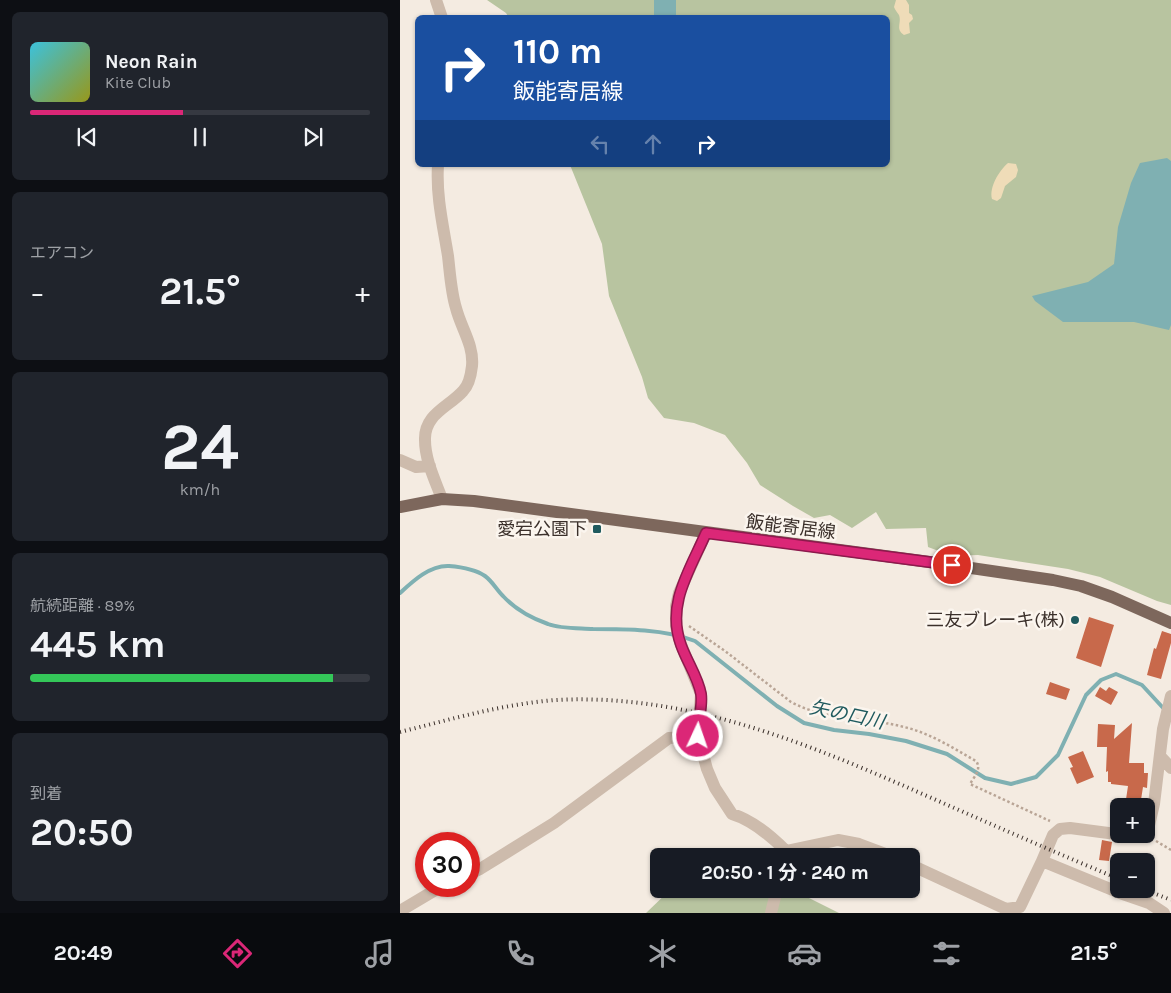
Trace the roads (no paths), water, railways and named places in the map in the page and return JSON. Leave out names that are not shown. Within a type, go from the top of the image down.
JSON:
[{"type":"main road","name":"飯能寄居線","points":[[400,507],[442,499],[510,506],[937,563],[1081,586],[1112,597],[1171,623]]},
{"type":"street","points":[[436,0],[441,15]]},
{"type":"street","points":[[438,167],[439,209],[456,308],[467,334],[471,349],[472,365],[469,381],[463,391],[439,411],[427,427],[425,439],[430,466],[442,499]]},
{"type":"street","points":[[400,460],[416,467],[430,466]]},
{"type":"street","points":[[706,533],[679,593],[676,622],[680,642],[701,694],[698,736],[715,788],[732,814],[742,817],[758,828],[779,848]]},
{"type":"street","points":[[1155,798],[1170,699]]},
{"type":"street","points":[[480,869],[554,824],[669,738],[698,736]]},
{"type":"street","points":[[1160,756],[1171,768]]},
{"type":"street","points":[[920,869],[1006,910],[1020,910],[1053,836],[1060,829],[1070,828],[1110,834]]},
{"type":"street","points":[[808,848],[838,840],[869,848]]},
{"type":"street","points":[[1042,862],[1149,903],[1164,913]]},
{"type":"street","points":[[400,911],[424,897]]},
{"type":"street","points":[[771,913],[775,898]]},
{"type":"water","points":[[654,0],[676,0],[676,15],[654,15]]},
{"type":"water","points":[[1167,158],[1171,161],[1171,325],[1169,330],[1134,322],[1063,322],[1035,301],[1032,296],[1088,282],[1114,264],[1118,227],[1131,183],[1140,163]]},
{"type":"waterway","name":"矢の口川","points":[[400,593],[422,575],[435,568],[449,566],[472,570],[488,578],[503,596],[518,609],[542,622],[564,628],[658,632],[695,641],[777,706],[804,723],[834,730],[906,741],[947,754],[985,778],[1011,784],[1036,777],[1058,755],[1086,695],[1101,680],[1116,674],[1142,685],[1165,710]]},
{"type":"railway","points":[[400,732],[497,708],[556,700],[605,700],[653,705],[700,714],[747,726],[838,758],[1110,875]]},
{"type":"railway","points":[[1155,894],[1171,900]]},
{"type":"place","name":"愛宕公園下","points":[[597,529]]},
{"type":"place","name":"三友ブレーキ(株)","points":[[1075,620]]}]
